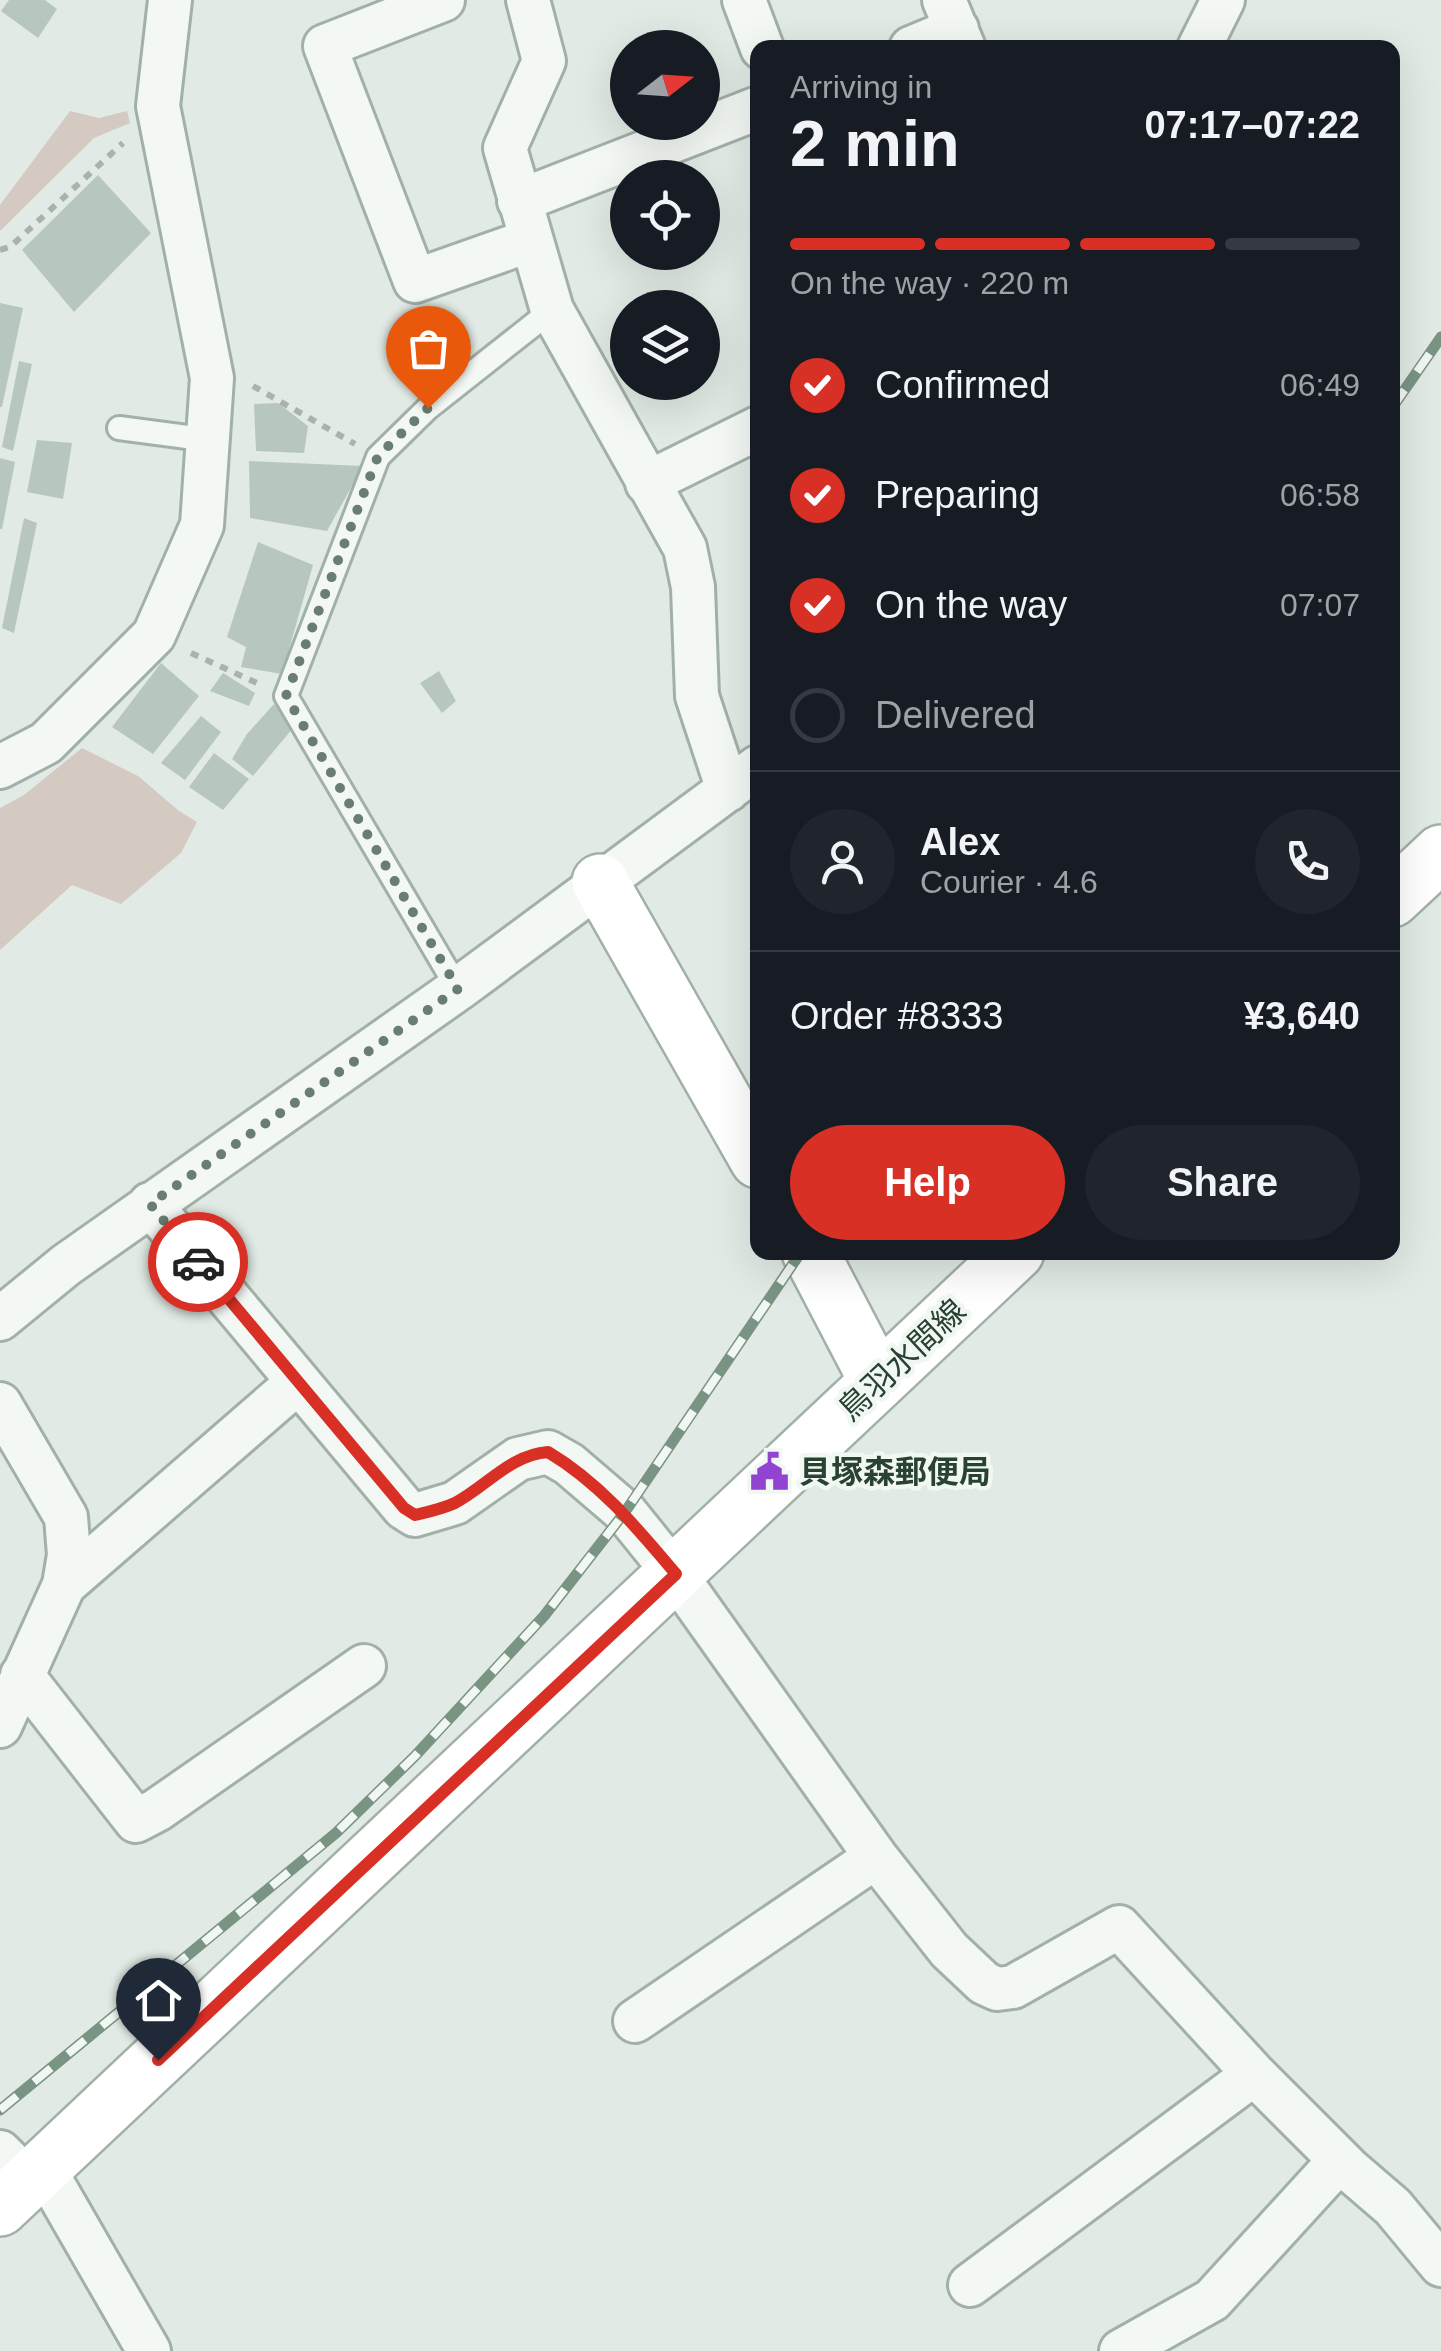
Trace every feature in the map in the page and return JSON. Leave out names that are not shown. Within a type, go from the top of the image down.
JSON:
[{"type":"street","points":[[0,767],[46,742],[154,635],[202,525],[212,378],[158,106],[170,0]]},
{"type":"street","points":[[443,0],[326,46],[415,280],[525,220],[750,112]]},
{"type":"street","points":[[0,1319],[66,1265],[458,989],[743,778],[697,696],[693,587],[685,548],[552,310],[505,148],[544,61],[528,0]]},
{"type":"street","points":[[744,0],[759,40]]},
{"type":"street","points":[[1203,40],[1223,0]]},
{"type":"street","points":[[927,40],[955,26]]},
{"type":"street","points":[[647,483],[750,432]]},
{"type":"street","points":[[1400,891],[1441,853]]},
{"type":"street","points":[[600,882],[750,1146]]},
{"type":"street","points":[[150,1204],[404,1508],[415,1515],[455,1502],[518,1459],[548,1452],[569,1464],[625,1512],[676,1574],[876,1856],[948,1950],[984,1983],[997,1989],[1024,1981],[1119,1927],[1254,2074],[1393,2208],[1441,2265]]},
{"type":"street","points":[[814,1260],[878,1382]]},
{"type":"street","name":"鳥羽水間線","points":[[18,2177],[676,1574],[1008,1260]]},
{"type":"street","points":[[64,1585],[298,1382]]},
{"type":"street","points":[[0,1404],[66,1517],[70,1555],[64,1585],[0,1726]]},
{"type":"street","points":[[22,1676],[136,1821],[158,1810],[364,1666]]},
{"type":"street","points":[[635,2021],[876,1856]]},
{"type":"street","points":[[970,2285],[1254,2074]]},
{"type":"street","points":[[1121,2351],[1212,2300],[1340,2160]]},
{"type":"street","points":[[18,2177],[149,2351]]},
{"type":"lane","points":[[458,989],[286,696],[378,456],[428,408],[552,310]]},
{"type":"lane","points":[[119,428],[210,440]]},
{"type":"path","points":[[0,250],[10,247],[158,106]]},
{"type":"path","points":[[251,384],[378,456]]},
{"type":"path","points":[[154,635],[286,696]]},
{"type":"shaded area","points":[[70,111],[99,118],[127,111],[130,123],[94,138],[0,231],[0,205]]},
{"type":"shaded area","points":[[82,748],[138,776],[197,822],[181,853],[121,904],[72,885],[0,950],[0,808],[24,795]]},
{"type":"building","points":[[9,0],[45,0],[57,9],[38,38],[1,11]]},
{"type":"building","points":[[98,175],[151,233],[74,312],[22,250]]},
{"type":"building","points":[[0,303],[23,308],[2,407],[0,407]]},
{"type":"building","points":[[19,361],[32,364],[13,451],[2,447]]},
{"type":"building","points":[[278,403],[308,426],[304,453],[256,451],[254,404]]},
{"type":"building","points":[[37,440],[72,443],[63,499],[27,492]]},
{"type":"building","points":[[0,458],[15,462],[2,529],[0,529]]},
{"type":"building","points":[[249,461],[363,466],[327,531],[250,518]]},
{"type":"building","points":[[24,518],[37,523],[14,633],[2,628]]},
{"type":"building","points":[[258,542],[313,565],[282,674],[241,667],[246,647],[227,637]]},
{"type":"building","points":[[161,663],[199,696],[153,754],[112,727]]},
{"type":"building","points":[[439,671],[456,701],[442,713],[420,683]]},
{"type":"building","points":[[223,673],[255,693],[249,706],[210,691]]},
{"type":"building","points":[[274,704],[293,728],[253,776],[232,759],[247,734]]},
{"type":"building","points":[[201,716],[221,732],[185,780],[161,763]]},
{"type":"building","points":[[214,753],[249,779],[223,810],[189,787]]},
{"type":"railway","points":[[1400,396],[1441,337]]},
{"type":"railway","points":[[0,2110],[336,1833],[415,1756],[544,1616],[625,1512],[796,1260]]},
{"type":"way so far","points":[[198,1262],[150,1204],[458,989],[286,696],[378,456],[428,408]]},
{"type":"place","name":"貝塚森郵便局","points":[[769,1472]]},
{"type":"route","points":[[158,2060],[676,1574],[625,1512],[569,1464],[548,1452],[518,1459],[437,1510],[415,1515],[404,1508],[198,1262]]}]
